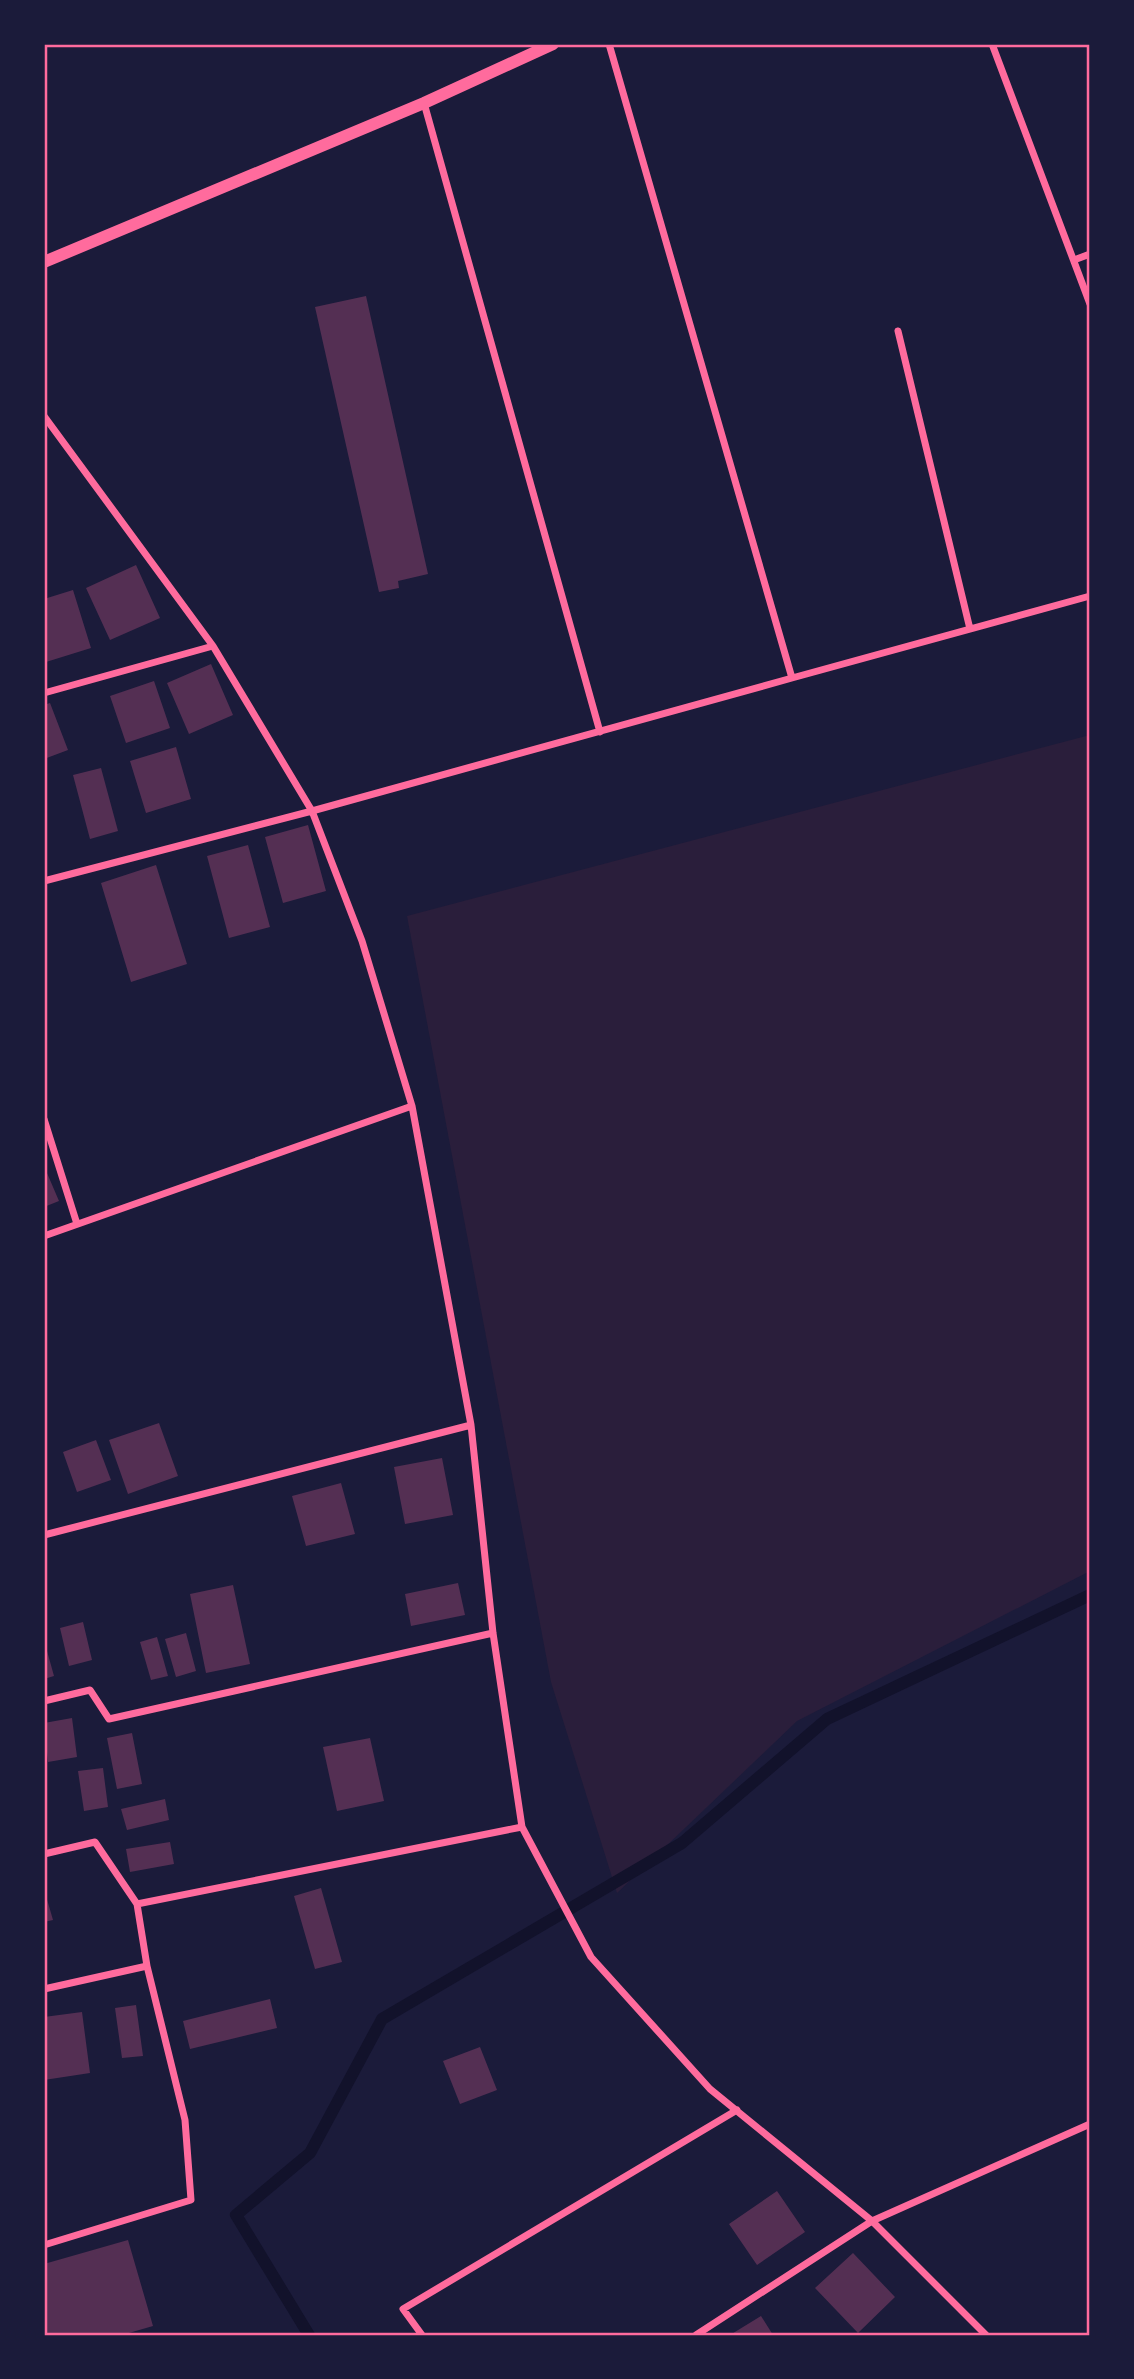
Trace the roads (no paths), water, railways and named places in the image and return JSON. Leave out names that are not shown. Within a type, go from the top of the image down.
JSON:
[{"type":"street","points":[[44,261],[424,103],[553,44]]},
{"type":"street","points":[[609,44],[792,678]]},
{"type":"street","points":[[992,44],[1090,304]]},
{"type":"street","points":[[424,103],[600,732]]},
{"type":"street","points":[[1074,260],[1090,254]]},
{"type":"street","points":[[898,331],[970,629]]},
{"type":"street","points":[[44,416],[213,646],[312,811],[362,941],[412,1106],[471,1425],[493,1633],[522,1827],[591,1957],[710,2089],[872,2221],[986,2335]]},
{"type":"street","points":[[44,881],[312,811],[1090,596]]},
{"type":"street","points":[[44,693],[213,646]]},
{"type":"street","points":[[44,1236],[412,1106]]},
{"type":"street","points":[[44,1119],[77,1224]]},
{"type":"street","points":[[44,1535],[471,1425]]},
{"type":"street","points":[[44,1701],[90,1690],[109,1718],[493,1633]]},
{"type":"street","points":[[137,1904],[522,1827]]},
{"type":"street","points":[[44,1854],[95,1842],[137,1904],[147,1966],[185,2120],[191,2200],[44,2245]]},
{"type":"street","points":[[44,1989],[147,1966]]},
{"type":"street","points":[[422,2335],[403,2309],[737,2110]]},
{"type":"street","points":[[696,2335],[872,2221],[1090,2124]]},
{"type":"waterway","points":[[309,2335],[236,2215],[310,2153],[382,2019],[682,1843],[827,1719],[1090,1595]]}]
